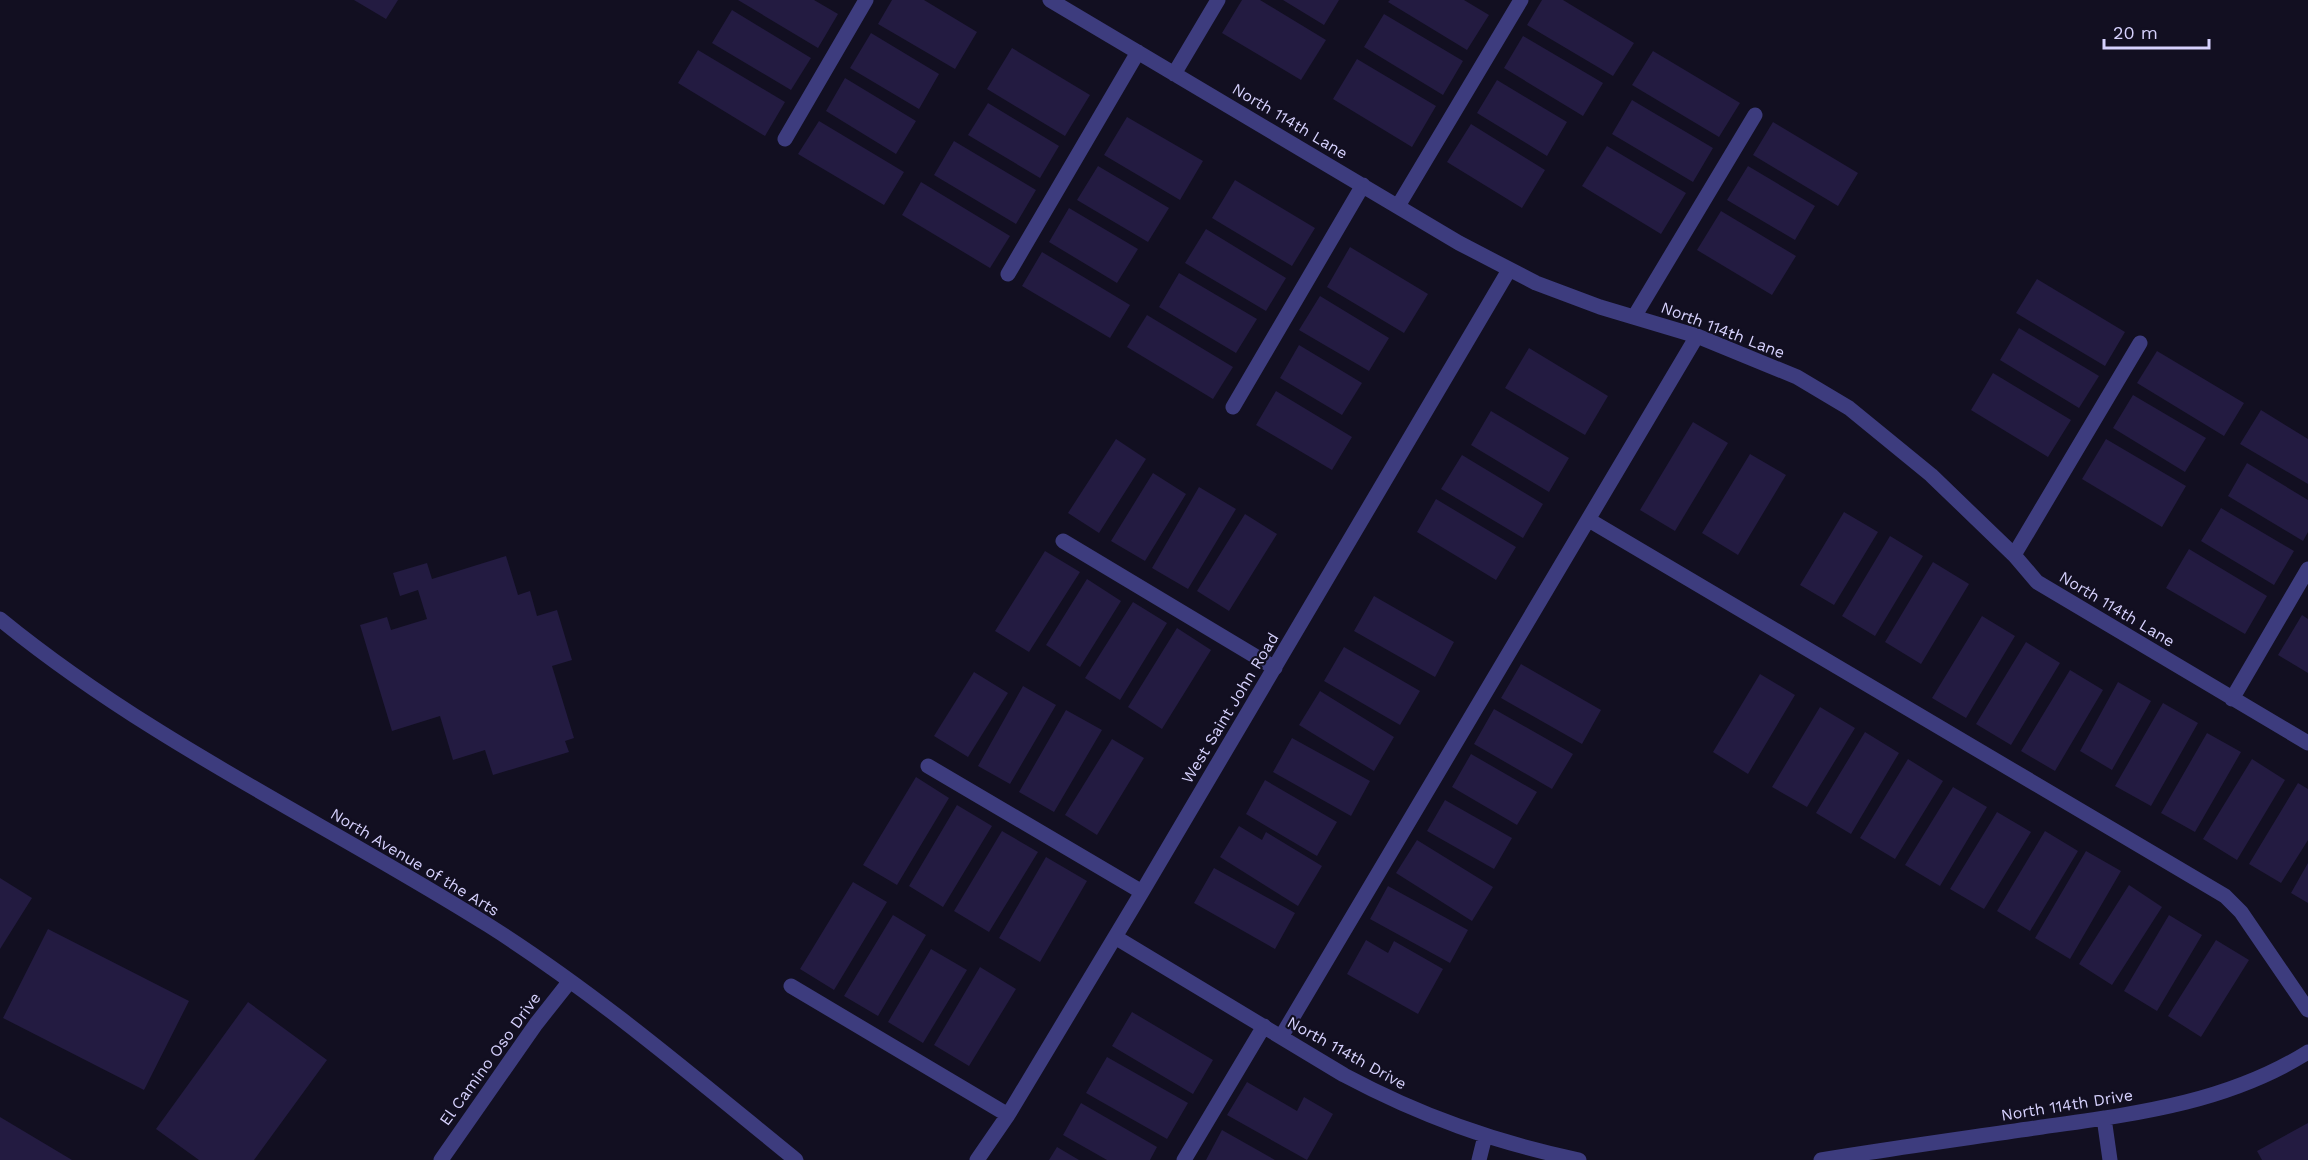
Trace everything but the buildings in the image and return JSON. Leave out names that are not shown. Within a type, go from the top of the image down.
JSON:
[{"type":"street","points":[[785,139],[866,0]]},
{"type":"street","name":"North 114th Lane","points":[[1050,0],[1509,270],[1567,295],[1697,336],[1797,377],[1849,408],[1931,475],[2014,555],[2037,582],[2308,743]]},
{"type":"street","points":[[1174,74],[1218,0]]},
{"type":"street","points":[[1398,206],[1521,0]]},
{"type":"street","points":[[1008,274],[1138,52]]},
{"type":"street","points":[[1635,317],[1755,115]]},
{"type":"street","points":[[1233,406],[1363,185]]},
{"type":"street","name":"West Saint John Road","points":[[977,1160],[1008,1115],[1142,892],[1509,270]]},
{"type":"street","points":[[1281,1037],[1697,336]]},
{"type":"street","points":[[2014,555],[2140,343]]},
{"type":"street","points":[[1589,520],[2225,896],[2241,912],[2308,1010]]},
{"type":"street","points":[[1063,541],[1275,668]]},
{"type":"street","points":[[2232,699],[2308,569]]},
{"type":"street","name":"North Avenue of the Arts","points":[[0,619],[68,671],[186,748],[452,903],[530,952],[642,1035],[796,1160]]},
{"type":"street","points":[[928,766],[1142,892]]},
{"type":"street","name":"North 114th Drive","points":[[1115,937],[1281,1037],[1378,1093],[1415,1111],[1485,1136],[1579,1160]]},
{"type":"street","name":"El Camino Oso Drive","points":[[441,1160],[536,1024],[570,981]]},
{"type":"street","points":[[791,986],[1008,1115]]},
{"type":"street","points":[[1184,1160],[1264,1026]]},
{"type":"street","name":"North 114th Drive","points":[[1821,1160],[2104,1118],[2185,1103],[2231,1089],[2268,1074],[2308,1052]]},
{"type":"street","points":[[2104,1118],[2110,1160]]},
{"type":"street","points":[[1479,1160],[1485,1136]]}]
